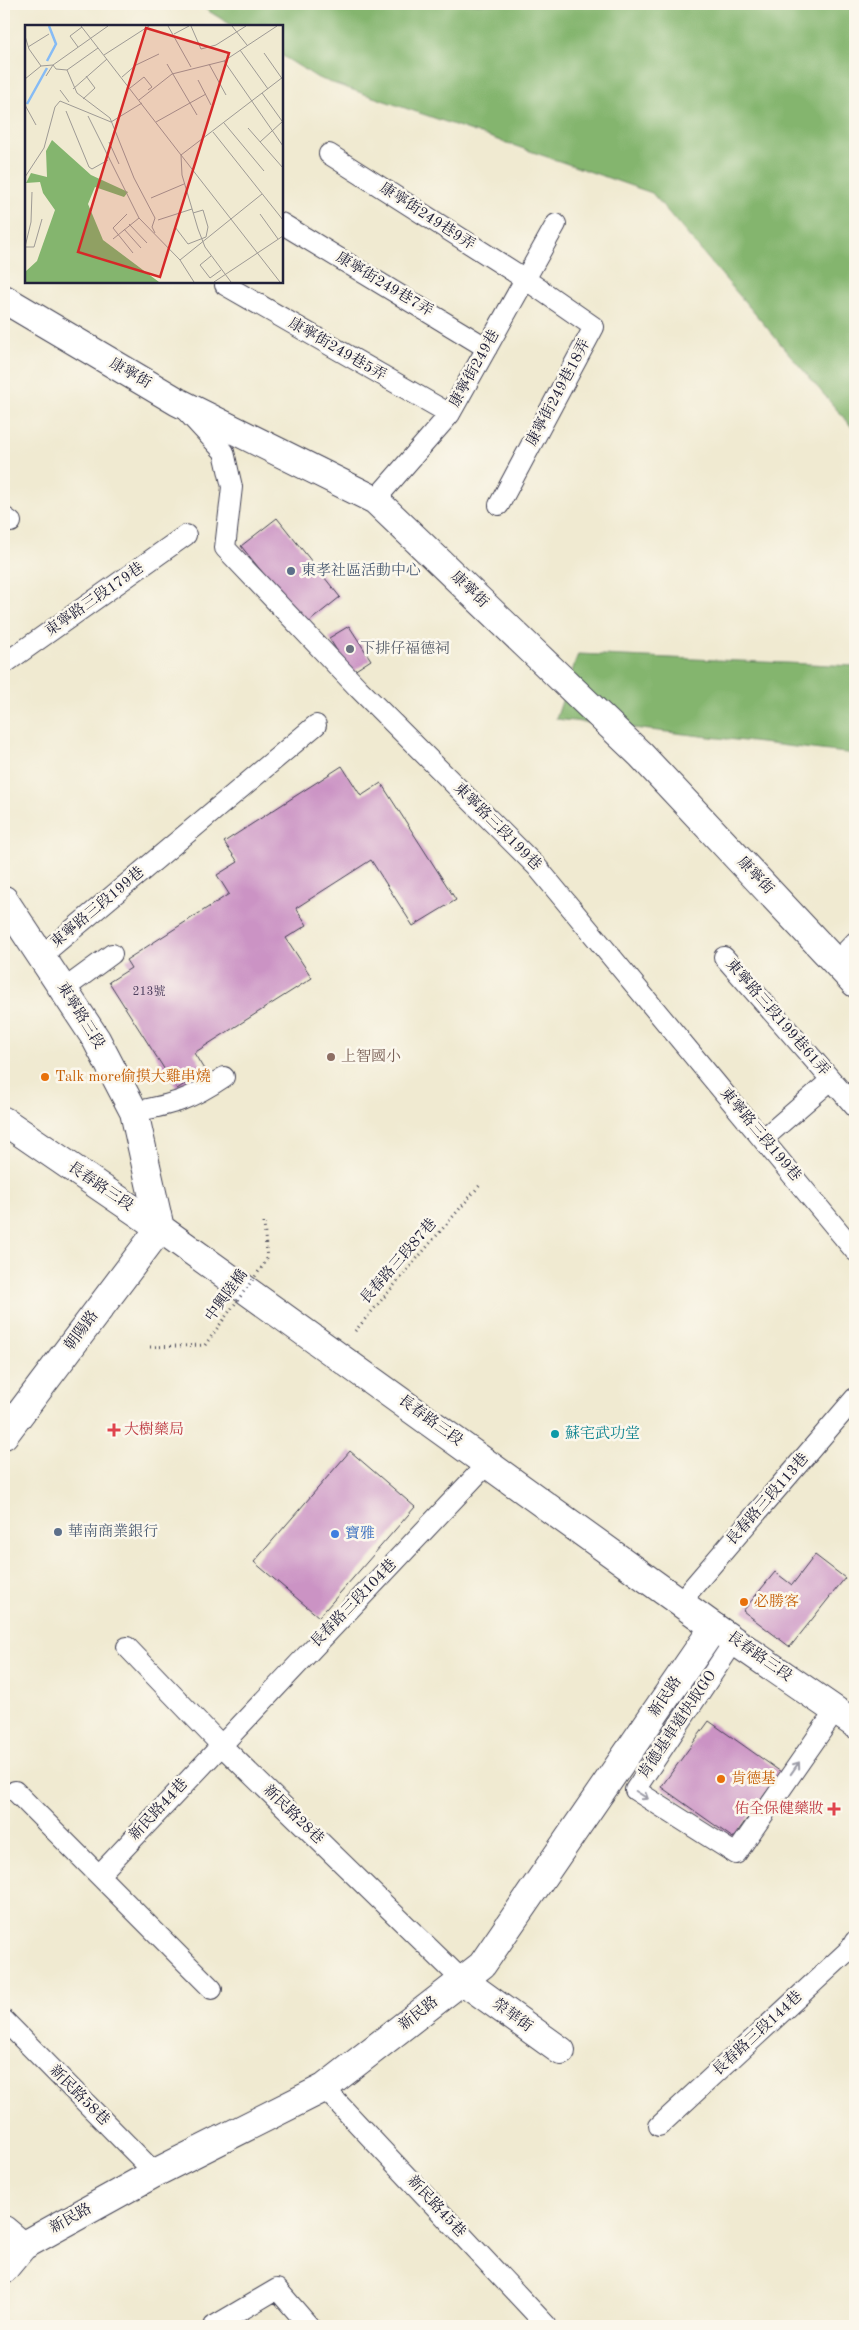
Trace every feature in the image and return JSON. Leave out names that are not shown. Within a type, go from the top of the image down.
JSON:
[{"type":"street","name":"康寧街","points":[[4,299],[178,402],[375,500],[846,952],[855,983]]},
{"type":"street","name":"東寧路三段","points":[[4,900],[96,1039],[134,1112],[160,1228]]},
{"type":"street","name":"長春路三段","points":[[4,1121],[160,1228],[725,1634],[846,1717]]},
{"type":"street","name":"朝陽路","points":[[4,1435],[160,1228]]},
{"type":"street","name":"新民路","points":[[4,2269],[13,2238],[155,2173],[324,2088],[482,1965],[725,1634]]},
{"type":"street","name":"榮華街","points":[[462,1980],[561,2052]]},
{"type":"lane","name":"康寧街249巷9弄","points":[[329,154],[525,280]]},
{"type":"lane","name":"康寧街249巷7弄","points":[[282,224],[487,348]]},
{"type":"lane","name":"康寧街249巷","points":[[375,500],[450,414],[556,224]]},
{"type":"lane","name":"康寧街249巷18弄","points":[[499,505],[594,327],[525,280]]},
{"type":"lane","name":"康寧街249巷5弄","points":[[225,285],[450,414]]},
{"type":"lane","name":"東寧路三段199巷","points":[[178,402],[224,452],[232,487],[225,548],[359,689],[537,866],[855,1251]]},
{"type":"lane","name":"東寧路三段179巷","points":[[4,664],[186,535]]},
{"type":"lane","name":"東寧路三段199巷","points":[[41,956],[316,725]]},
{"type":"lane","points":[[64,990],[112,954]]},
{"type":"lane","name":"東寧路三段199巷61弄","points":[[724,957],[855,1107]]},
{"type":"lane","points":[[134,1112],[176,1104],[201,1093],[224,1077]]},
{"type":"lane","name":"東寧路三段199巷61弄","points":[[762,1139],[831,1080]]},
{"type":"lane","name":"長春路三段113巷","points":[[681,1601],[855,1398]]},
{"type":"lane","name":"長春路三段104巷","points":[[220,1744],[488,1463]]},
{"type":"lane","name":"肯德基車道快取GO","points":[[725,1634],[635,1790],[736,1854],[846,1717]]},
{"type":"lane","name":"新民路28巷","points":[[126,1647],[220,1744],[462,1980]]},
{"type":"lane","name":"新民路44巷","points":[[99,1875],[220,1744]]},
{"type":"lane","points":[[16,1791],[212,1988]]},
{"type":"lane","name":"長春路三段144巷","points":[[659,2126],[851,1948],[855,1941]]},
{"type":"lane","name":"新民路58巷","points":[[4,2020],[155,2173]]},
{"type":"lane","name":"新民路45巷","points":[[324,2088],[547,2326]]},
{"type":"lane","points":[[214,2326],[277,2289],[309,2326]]},
{"type":"path","name":"長春路三段87巷","points":[[336,1354],[480,1185]]},
{"type":"path","name":"中興陸橋","points":[[150,1347],[205,1345],[267,1260],[264,1223]]},
{"type":"green space","points":[[197,4],[855,4],[855,431],[652,193],[318,78],[282,56],[282,25],[231,25]]},
{"type":"green space","points":[[578,654],[855,666],[855,754],[556,719]]},
{"type":"building","name":"東孝社區活動中心","points":[[277,518],[340,597],[305,625],[241,546]]},
{"type":"building","name":"下排仔福德祠","points":[[349,626],[371,660],[351,673],[329,638]]},
{"type":"building","points":[[342,766],[361,796],[381,783],[456,900],[413,926],[371,860],[296,908],[307,925],[286,938],[312,978],[194,1053],[205,1071],[177,1089],[109,982],[131,968],[126,960],[229,894],[217,875],[238,862],[224,842]]},
{"type":"building","name":"寶雅","points":[[350,1451],[415,1507],[319,1617],[254,1562]]},
{"type":"building","points":[[815,1555],[845,1578],[790,1647],[743,1611],[775,1572],[792,1585]]},
{"type":"building","name":"肯德基","points":[[709,1721],[781,1772],[733,1838],[661,1787]]},
{"type":"place","name":"東孝社區活動中心","points":[[291,571]]},
{"type":"place","name":"下排仔福德祠","points":[[350,649]]},
{"type":"place","name":"上智國小","points":[[331,1057]]},
{"type":"place","name":"Talk more偷摸大雞串燒","points":[[45,1077]]},
{"type":"place","name":"大樹藥局","points":[[114,1430]]},
{"type":"place","name":"蘇宅武功堂","points":[[555,1434]]},
{"type":"place","name":"華南商業銀行","points":[[58,1532]]},
{"type":"place","name":"寶雅","points":[[335,1534]]},
{"type":"place","name":"必勝客","points":[[744,1602]]},
{"type":"place","name":"肯德基","points":[[721,1779]]},
{"type":"place","name":"佑全保健藥妝","points":[[834,1809]]}]
